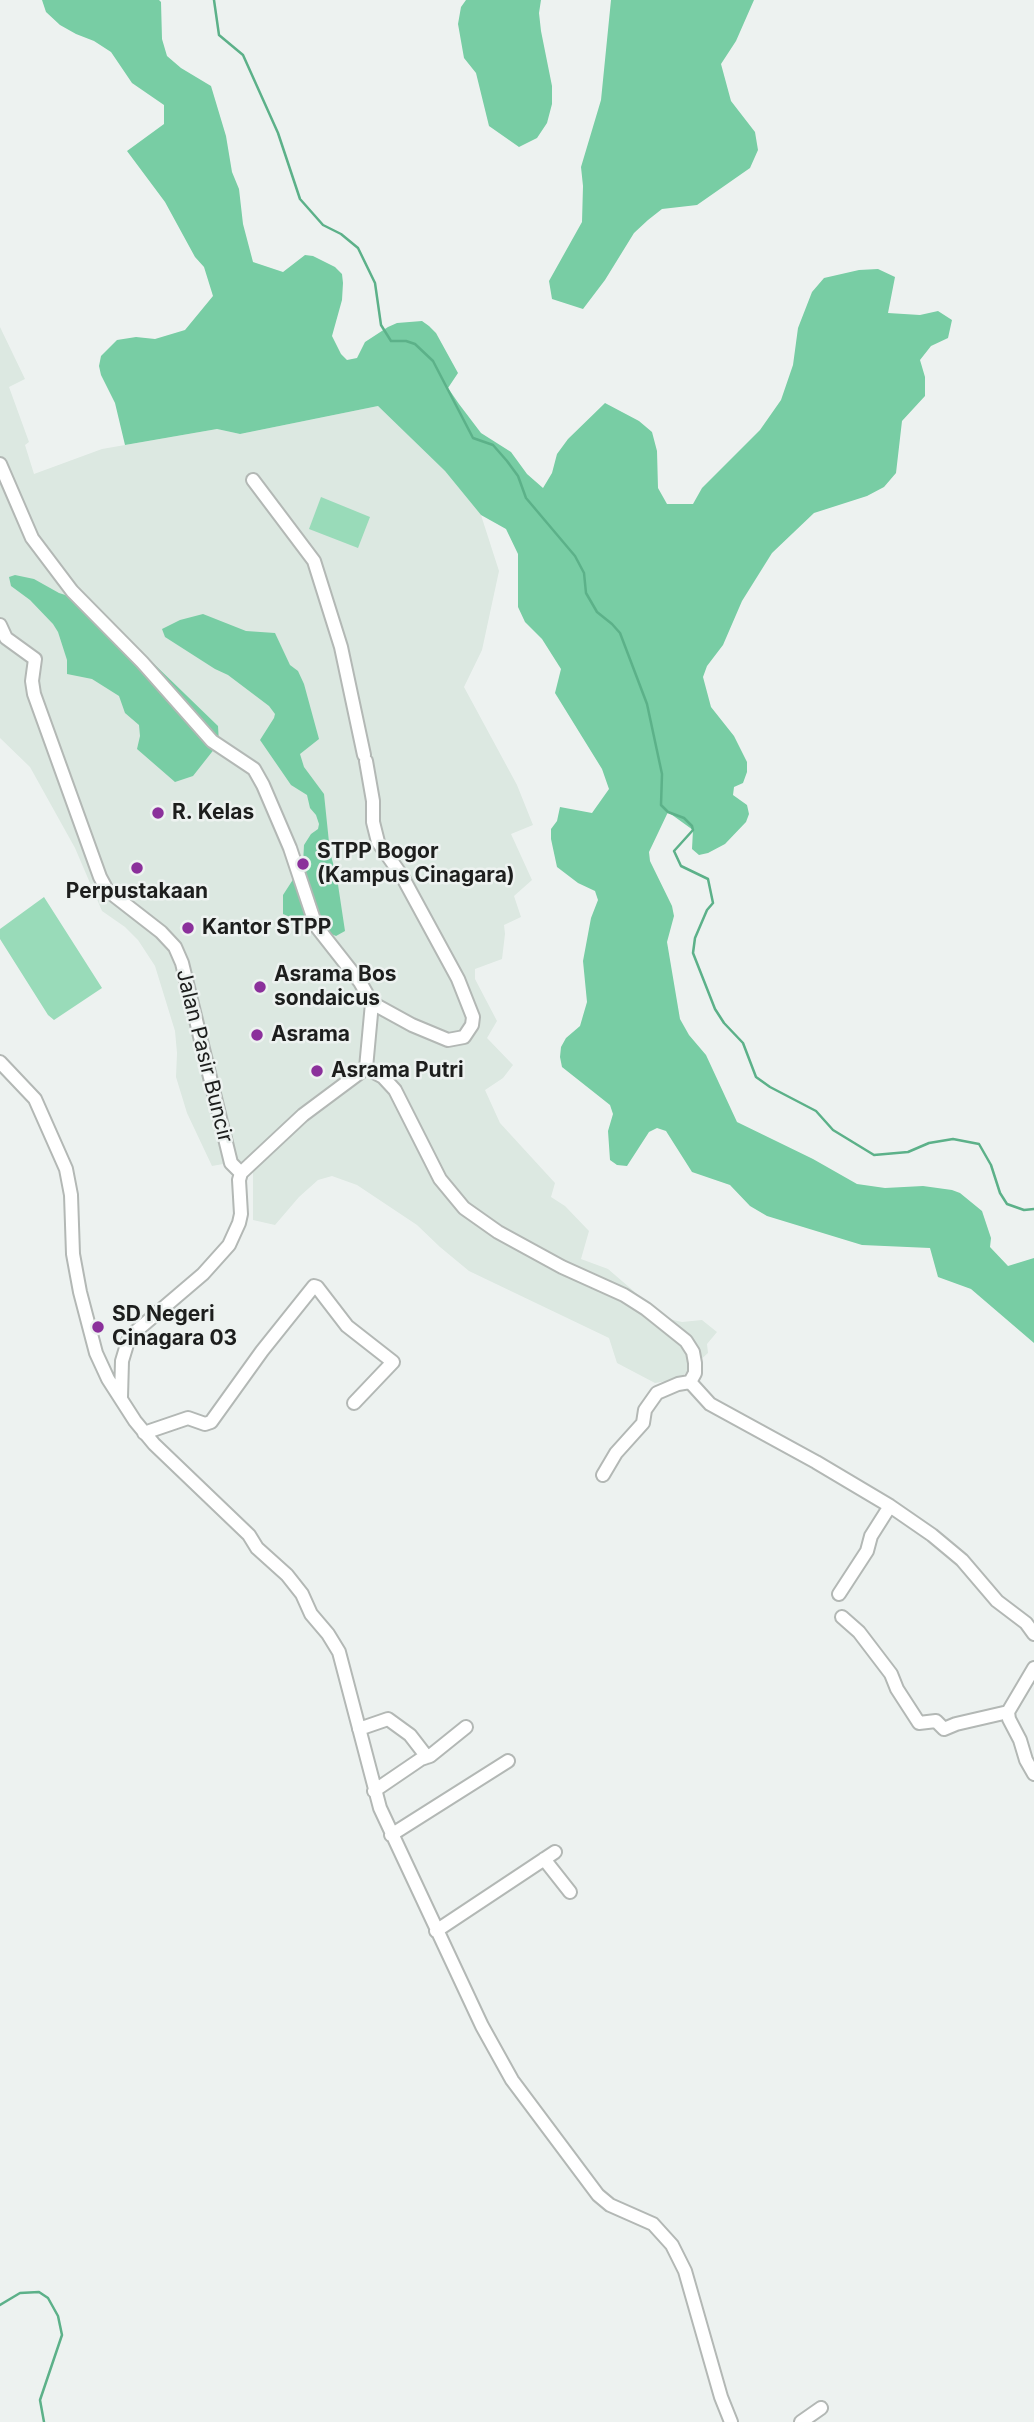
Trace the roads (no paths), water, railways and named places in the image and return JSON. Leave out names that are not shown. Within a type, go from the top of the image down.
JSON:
[{"type":"street","points":[[0,464],[5,489],[32,538],[72,591],[142,662],[212,741],[254,769],[290,848],[316,926],[360,982],[372,1003],[412,1025],[448,1040],[464,1037],[472,1025],[472,1017],[458,979],[402,876],[378,842],[365,758],[341,647],[314,561],[253,480]]},
{"type":"street","name":"Jalan Pasir Buncir","points":[[0,625],[6,638],[33,655],[36,662],[34,694],[107,890],[161,932],[175,947],[182,962],[231,1163],[241,1173],[239,1180],[242,1214],[229,1245],[203,1274],[128,1341],[122,1361],[121,1401]]},
{"type":"street","points":[[241,1173],[303,1115],[366,1068],[372,1003]]},
{"type":"street","points":[[0,1062],[35,1099],[66,1169],[71,1195],[73,1254],[80,1292],[96,1353],[121,1401],[144,1433],[287,1576],[302,1594],[312,1614],[339,1652],[374,1791],[391,1835],[482,2026],[512,2080],[598,2195],[610,2205],[653,2224],[672,2245],[687,2278],[720,2397],[731,2422]]},
{"type":"street","points":[[366,1068],[383,1077],[395,1090],[440,1179],[464,1208],[498,1232],[562,1268],[624,1294],[646,1309],[686,1341],[693,1352],[695,1373],[690,1382]]},
{"type":"street","points":[[144,1433],[188,1419],[205,1424],[211,1422],[262,1351],[314,1286],[347,1326],[393,1362],[354,1403]]},
{"type":"street","points":[[603,1475],[616,1453],[643,1423],[645,1410],[657,1393],[690,1382]]},
{"type":"street","points":[[690,1382],[710,1404],[816,1462],[890,1506],[932,1535],[962,1560],[997,1601],[1026,1623],[1034,1634]]},
{"type":"street","points":[[839,1594],[867,1551],[871,1536],[890,1506]]},
{"type":"street","points":[[842,1616],[859,1632],[891,1674],[897,1689],[919,1723],[936,1721],[944,1729],[1008,1712]]},
{"type":"street","points":[[1034,1668],[1008,1712],[1034,1774]]},
{"type":"street","points":[[359,1729],[388,1719],[410,1735],[427,1757]]},
{"type":"street","points":[[374,1791],[427,1757],[466,1727]]},
{"type":"street","points":[[391,1835],[508,1761]]},
{"type":"street","points":[[436,1931],[549,1856],[570,1892]]},
{"type":"street","points":[[802,2422],[821,2408]]},
{"type":"waterway","points":[[214,0],[219,35],[243,55],[278,133],[300,199],[323,225],[341,234],[358,248],[375,283],[381,325],[391,341],[415,344],[433,361],[473,438],[493,445],[507,461],[518,476],[526,498],[575,556],[584,573],[586,593],[597,612],[620,633],[647,704],[662,774],[661,805],[668,812],[684,818],[693,830],[674,851],[681,866],[708,879],[713,903],[707,910],[695,938],[693,953],[715,1009],[743,1043],[756,1077],[816,1111],[833,1130],[874,1155],[908,1152],[929,1143],[953,1139],[979,1144],[1007,1204],[1024,1210],[1034,1209]]},
{"type":"waterway","points":[[0,2305],[20,2293],[39,2292],[48,2298],[58,2316],[62,2335],[40,2400],[44,2422]]},
{"type":"place","name":"R. Kelas","points":[[158,813]]},
{"type":"place","name":"STPP Bogor (Kampus Cinagara)","points":[[303,864]]},
{"type":"place","name":"Perpustakaan","points":[[137,868]]},
{"type":"place","name":"Kantor STPP","points":[[188,928]]},
{"type":"place","name":"Asrama Bos sondaicus","points":[[260,987]]},
{"type":"place","name":"Asrama","points":[[257,1035]]},
{"type":"place","name":"Asrama Putri","points":[[317,1071]]},
{"type":"place","name":"SD Negeri Cinagara 03","points":[[98,1327]]}]
